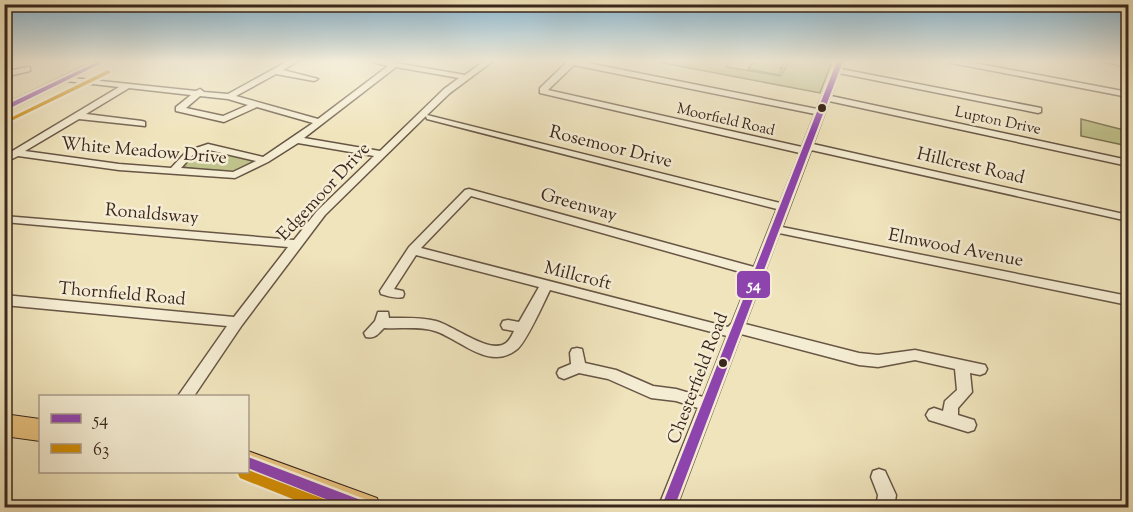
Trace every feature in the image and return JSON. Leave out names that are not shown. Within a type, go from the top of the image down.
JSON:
[{"type":"highway","points":[[4,425],[39,430]]},
{"type":"highway","points":[[249,463],[326,500],[367,507]]},
{"type":"street","points":[[6,107],[53,85]]},
{"type":"street","points":[[4,160],[129,85],[229,97],[320,122]]},
{"type":"street","points":[[229,97],[249,85]]},
{"type":"street","name":"White Meadow Drive","points":[[16,153],[119,167],[231,175],[246,171],[296,140],[368,85]]},
{"type":"street","name":"Edgemoor Drive","points":[[187,395],[237,322],[296,244],[346,186],[456,85]]},
{"type":"street","name":"Moorfield Road","points":[[546,85],[543,91],[806,148]]},
{"type":"street","points":[[687,85],[820,112]]},
{"type":"street","name":"Chesterfield Road","points":[[667,507],[831,85]]},
{"type":"street","points":[[926,85],[1038,110]]},
{"type":"street","points":[[1076,85],[1128,95]]},
{"type":"street","points":[[200,93],[179,109],[224,119],[257,104]]},
{"type":"street","name":"Lupton Drive","points":[[826,98],[1128,164]]},
{"type":"street","points":[[78,116],[142,124]]},
{"type":"street","name":"Rosemoor Drive","points":[[430,117],[783,207]]},
{"type":"street","points":[[296,140],[381,154]]},
{"type":"street","points":[[175,170],[190,153],[208,147],[265,160]]},
{"type":"street","name":"Hillcrest Road","points":[[806,148],[1128,218]]},
{"type":"street","name":"Greenway","points":[[413,250],[469,192],[757,272]]},
{"type":"street","name":"Ronaldsway","points":[[4,219],[296,244]]},
{"type":"street","name":"Elmwood Avenue","points":[[776,229],[1128,301]]},
{"type":"street","points":[[398,294],[386,291],[413,250]]},
{"type":"street","name":"Millcroft","points":[[413,250],[546,285],[859,359],[878,361],[915,355],[980,369]]},
{"type":"street","points":[[378,324],[435,326],[468,343],[496,351],[513,346],[546,285]]},
{"type":"street","name":"Thornfield Road","points":[[4,300],[237,322]]},
{"type":"street","points":[[508,325],[523,328]]},
{"type":"street","points":[[573,364],[611,374],[651,392],[676,394],[706,404]]},
{"type":"street","points":[[951,420],[950,406],[965,392],[962,365]]},
{"type":"street","points":[[934,415],[968,425]]},
{"type":"street","points":[[879,477],[887,495],[885,507]]},
{"type":"green space","points":[[778,85],[823,85],[820,93]]},
{"type":"green space","points":[[1081,119],[1128,131],[1128,146],[1081,136]]},
{"type":"green space","points":[[209,149],[257,161],[230,174],[183,167],[192,155]]},
{"type":"transit line","name":"54","points":[[4,109],[54,85]]},
{"type":"transit line","name":"63","points":[[9,120],[81,85]]},
{"type":"transit line","name":"54","points":[[667,508],[831,85]]},
{"type":"transit line","name":"54","points":[[249,463],[366,508]]},
{"type":"transit line","name":"63","points":[[244,474],[332,508]]}]
